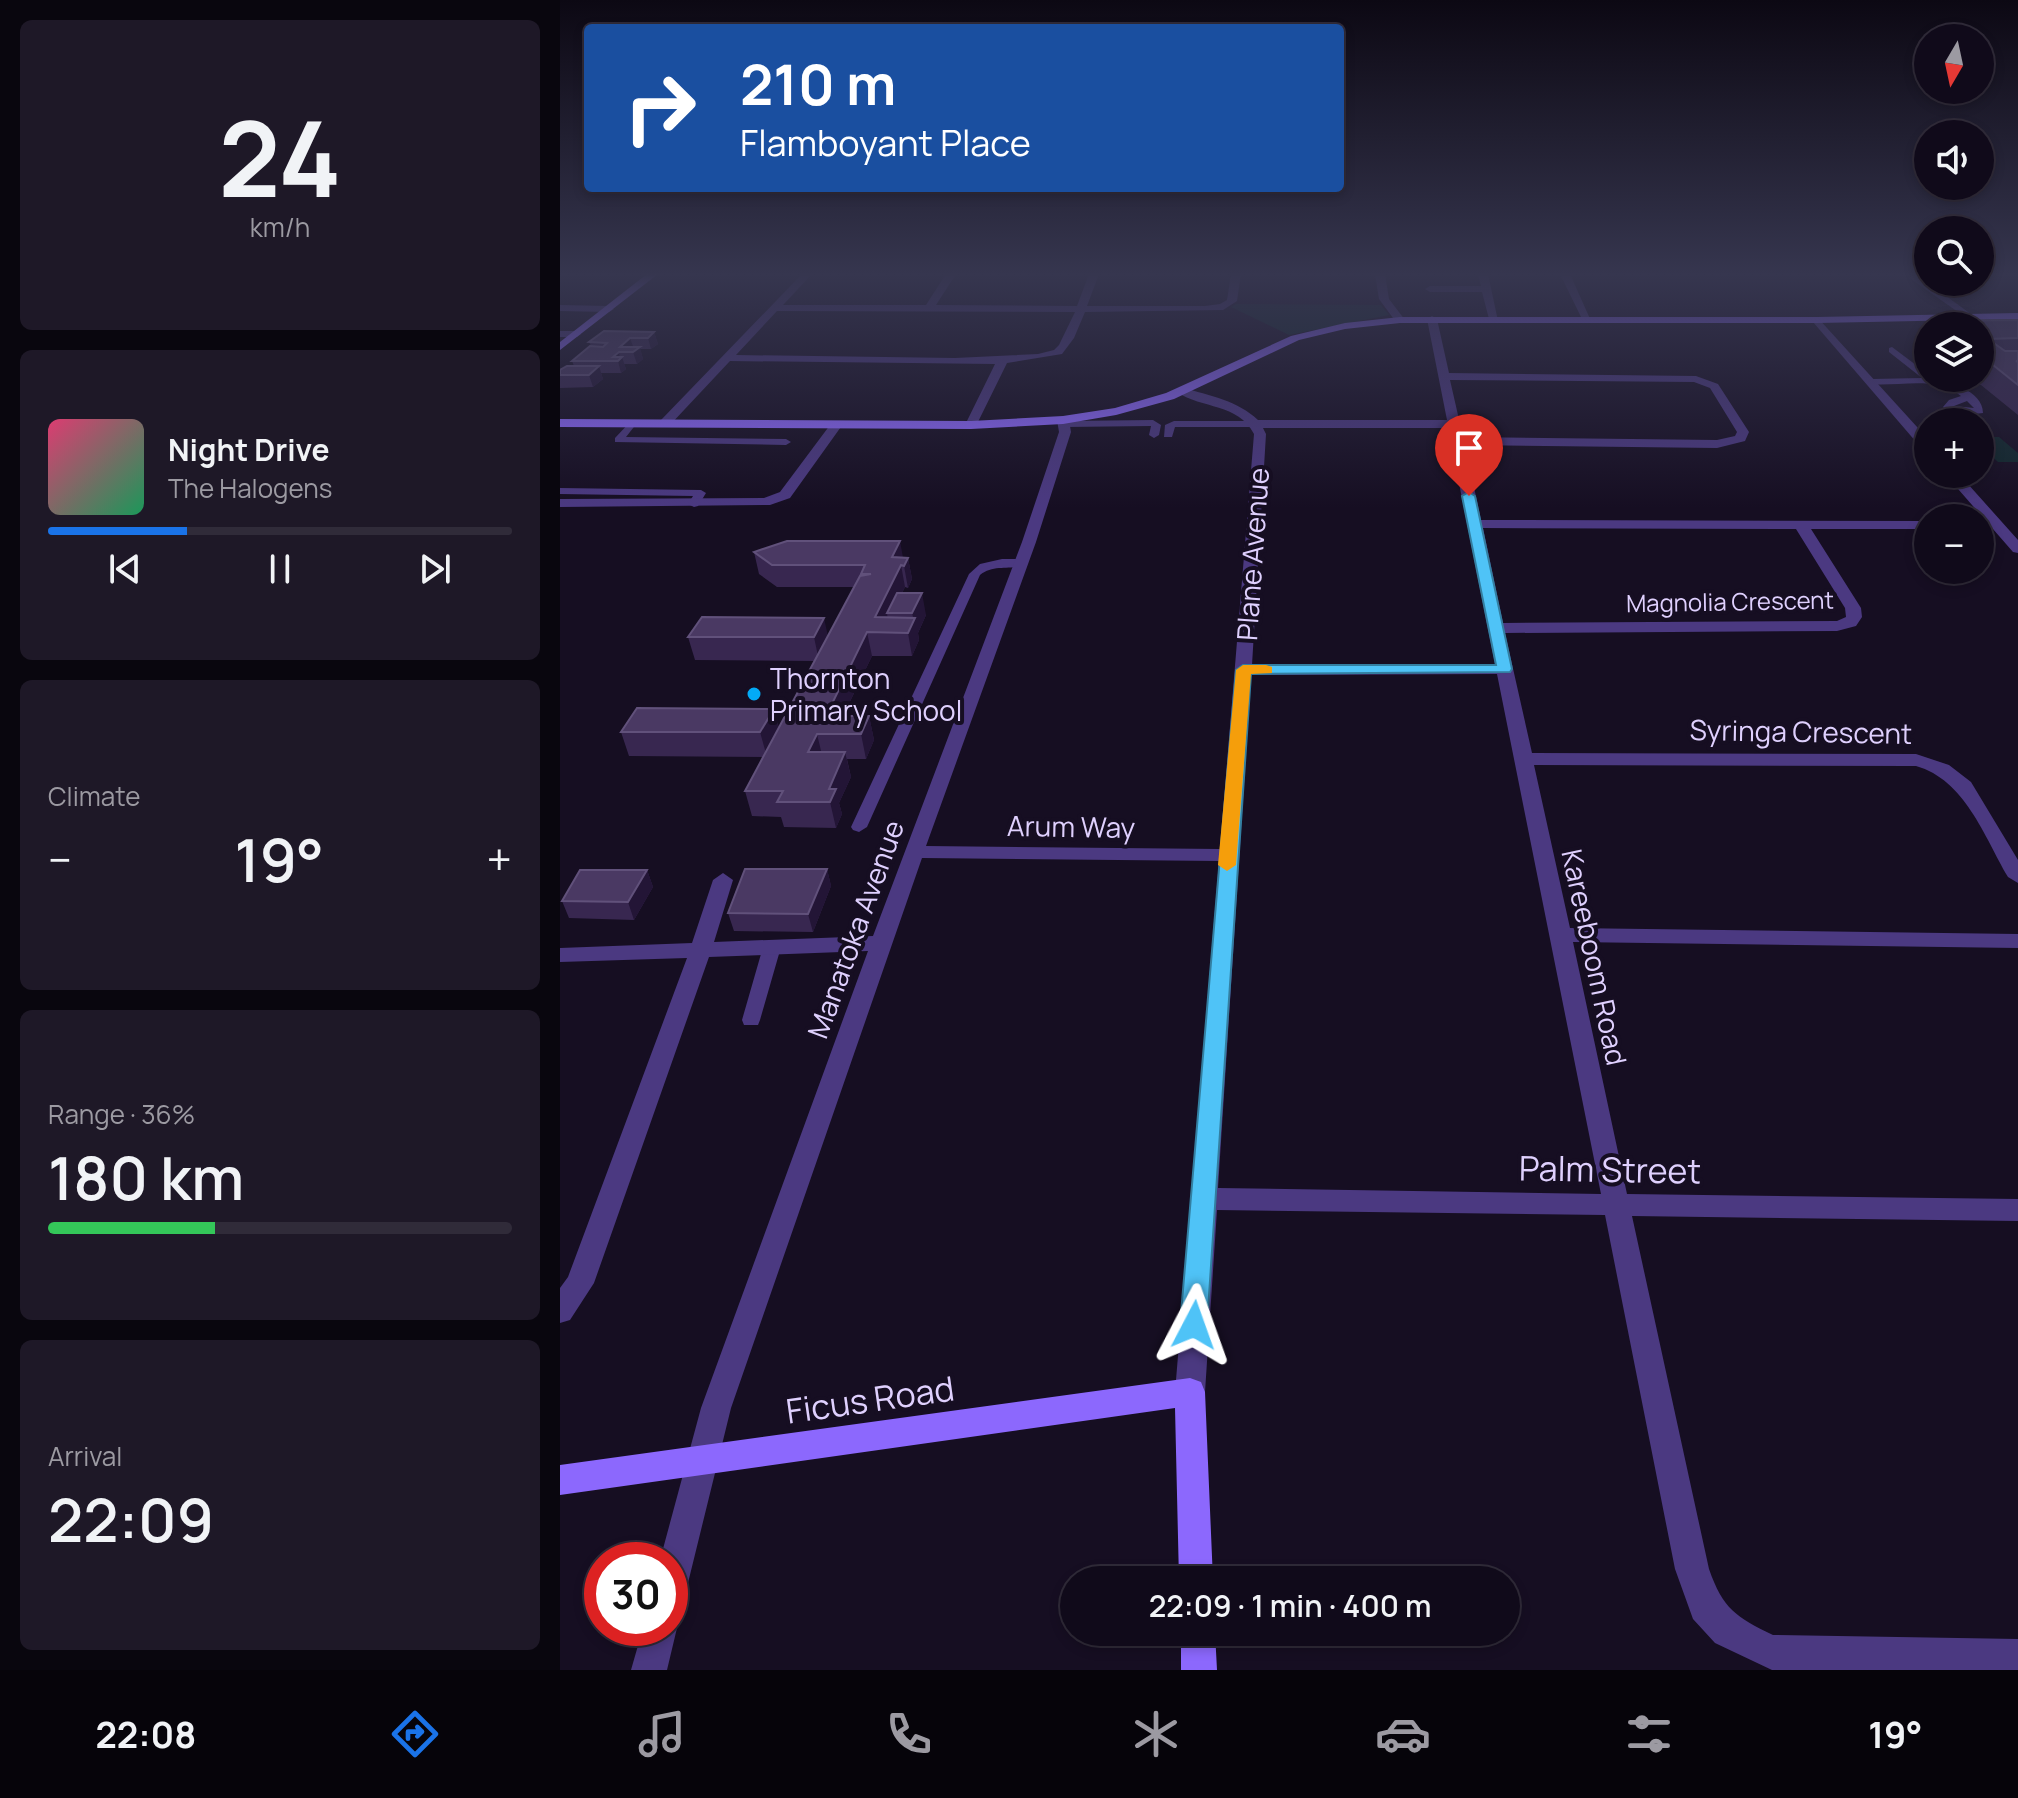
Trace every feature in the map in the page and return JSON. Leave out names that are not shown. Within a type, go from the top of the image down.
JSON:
[{"type":"street","points":[[665,423],[732,352]]},
{"type":"street","points":[[726,358],[1002,361],[1034,359],[1058,352]]},
{"type":"street","points":[[560,423],[971,425],[1064,422],[1139,406],[1183,392],[1259,352]]},
{"type":"street","name":"Kareeboom Road","points":[[1439,352],[1692,1569],[1705,1607],[1727,1631],[1772,1652],[2018,1657]]},
{"type":"street","points":[[1845,352],[1914,431]]},
{"type":"street","points":[[971,425],[1002,361]]},
{"type":"street","points":[[1183,392],[1239,412],[1256,424],[1717,444],[1741,438],[1743,432],[1714,386],[1696,379],[1444,376]]},
{"type":"street","name":"Manatoka Avenue","points":[[681,1542],[716,1408],[914,852],[1021,563],[1064,422]]},
{"type":"street","points":[[560,503],[748,504],[785,495],[837,424]]},
{"type":"street","name":"Plane Avenue","points":[[1196,1566],[1190,1392],[1260,451],[1260,434],[1256,424]]},
{"type":"street","points":[[1964,488],[2018,549]]},
{"type":"street","points":[[1474,524],[1914,525]]},
{"type":"street","name":"Magnolia Crescent","points":[[1496,628],[1837,626],[1850,623],[1854,617],[1853,608],[1801,525]]},
{"type":"street","points":[[1994,526],[2018,525]]},
{"type":"street","points":[[1243,670],[1504,669]]},
{"type":"street","name":"Syringa Crescent","points":[[1523,759],[1896,759],[1939,766],[1953,774],[1964,786],[2018,877]]},
{"type":"street","name":"Arum Way","points":[[914,852],[1228,855]]},
{"type":"street","points":[[560,1311],[580,1283],[723,880]]},
{"type":"street","points":[[1560,935],[2018,941]]},
{"type":"street","points":[[560,955],[882,943]]},
{"type":"street","name":"Palm Street","points":[[1202,1199],[2018,1210]]},
{"type":"street","name":"Ficus Road","points":[[560,1480],[1190,1392]]},
{"type":"street","points":[[649,1670],[655,1646]]},
{"type":"street","points":[[1198,1646],[1199,1670]]},
{"type":"lane","points":[[1894,352],[1914,367]]},
{"type":"lane","points":[[1872,382],[1914,381]]},
{"type":"lane","points":[[1962,392],[1968,397]]},
{"type":"lane","points":[[1064,422],[1153,423],[1156,425],[1154,435]]},
{"type":"lane","points":[[632,423],[619,440],[786,442]]},
{"type":"lane","points":[[763,442],[778,424]]},
{"type":"lane","points":[[1168,435],[1170,425],[1174,424],[1256,424]]},
{"type":"lane","points":[[560,491],[701,493],[694,504]]},
{"type":"lane","points":[[859,827],[975,574],[983,566],[1021,563]]},
{"type":"lane","points":[[751,1020],[772,947]]},
{"type":"green space","points":[[1994,437],[1999,437],[2018,453],[2018,462],[1998,462],[1994,458]]},
{"type":"building","points":[[583,352],[633,352],[619,352],[613,357],[622,357],[618,361],[572,361]]},
{"type":"building","points":[[1994,352],[2018,352],[2018,385],[1994,366]]},
{"type":"building","points":[[567,366],[599,366],[589,375],[560,375],[560,370]]},
{"type":"building","points":[[787,541],[900,541],[892,557],[908,558],[904,566],[901,565],[875,617],[915,618],[908,633],[867,632],[826,716],[869,716],[861,734],[817,734],[808,752],[845,752],[829,789],[836,789],[830,802],[777,802],[783,791],[745,791],[860,576],[871,574],[861,574],[865,565],[772,565],[754,552]]},
{"type":"building","points":[[897,593],[922,593],[912,613],[887,613]]},
{"type":"building","points":[[702,617],[824,618],[814,637],[688,637]]},
{"type":"building","points":[[637,708],[774,709],[760,732],[621,732]]},
{"type":"building","points":[[745,869],[827,869],[808,914],[728,913]]},
{"type":"building","points":[[580,870],[647,870],[628,902],[562,901]]},
{"type":"slow traffic","points":[[1227,865],[1243,670],[1266,670]]},
{"type":"place","name":"Thornton Primary School","points":[[754,694]]},
{"type":"route","points":[[1194,1325],[1243,670],[1504,669],[1469,496]]}]
